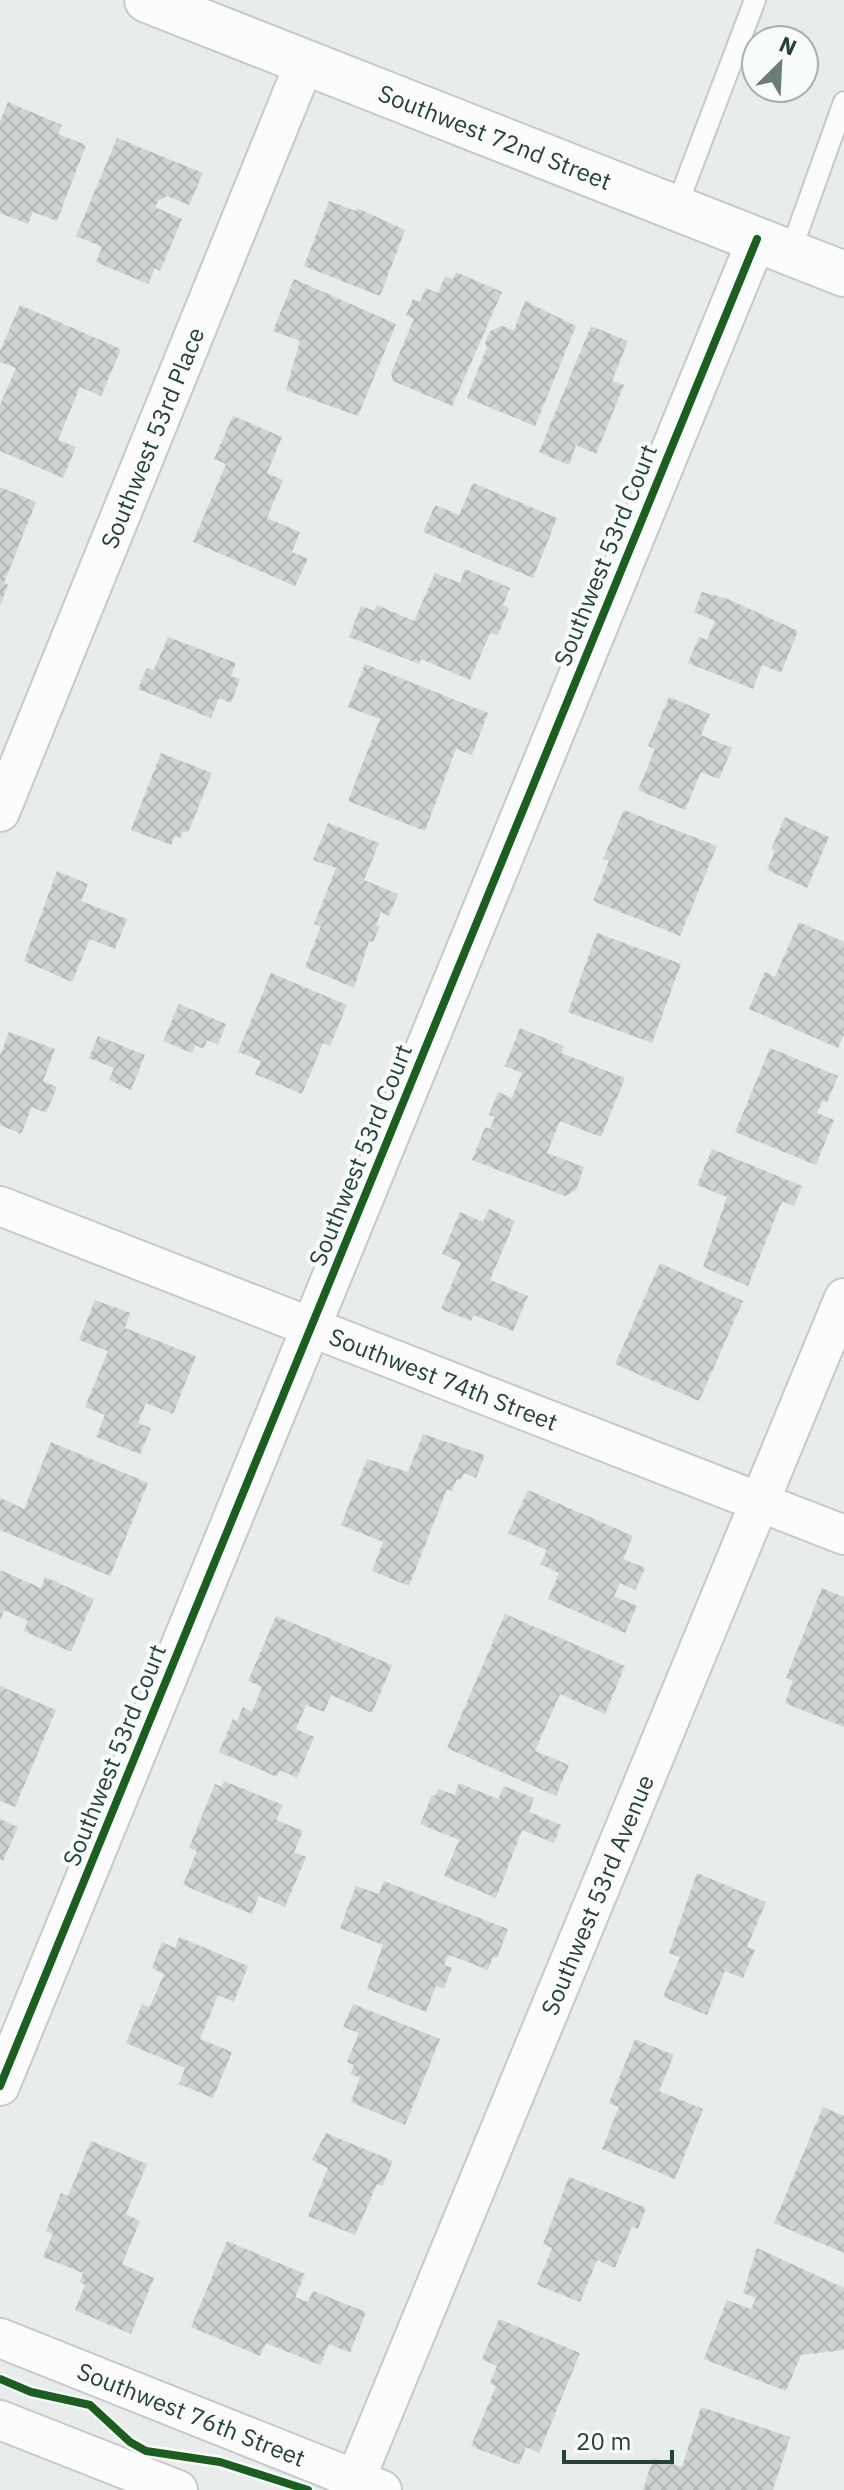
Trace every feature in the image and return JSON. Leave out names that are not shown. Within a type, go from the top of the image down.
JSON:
[{"type":"main road","name":"Southwest 72nd Street","points":[[165,3],[305,62],[844,274]]},
{"type":"street","name":"Southwest 53rd Place","points":[[0,812],[305,62]]},
{"type":"street","name":"Southwest 53rd Court","points":[[0,2086],[311,1327],[773,246]]},
{"type":"street","name":"Southwest 74th Street","points":[[0,1206],[844,1535]]},
{"type":"street","name":"Southwest 53rd Avenue","points":[[363,2487],[844,1298]]},
{"type":"street","name":"Southwest 76th Street","points":[[0,2338],[363,2487]]},
{"type":"street","points":[[0,2420],[178,2490]]},
{"type":"lane","points":[[676,208],[755,0]]},
{"type":"lane","points":[[773,246],[844,102]]},
{"type":"building","points":[[8,102],[62,125],[58,134],[86,145],[57,221],[33,212],[28,224],[0,213],[0,122]]},
{"type":"building","points":[[117,138],[203,173],[189,205],[167,196],[159,200],[155,207],[182,219],[160,271],[155,268],[148,284],[96,262],[102,247],[76,236]]},
{"type":"building","points":[[329,201],[356,211],[357,208],[405,230],[380,296],[304,266]]},
{"type":"building","points":[[456,272],[502,292],[452,406],[393,381],[391,373],[414,319],[406,315],[413,299],[420,302],[426,288],[438,293],[445,276],[453,279]]},
{"type":"building","points":[[294,279],[396,324],[358,416],[286,390],[300,341],[273,331]]},
{"type":"building","points":[[525,301],[576,326],[535,426],[467,398],[490,331],[502,326],[514,330]]},
{"type":"building","points":[[20,305],[121,349],[101,396],[80,387],[58,440],[76,447],[63,478],[0,451],[0,405],[16,368],[0,362],[0,351]]},
{"type":"building","points":[[591,326],[628,341],[612,381],[624,385],[596,454],[576,445],[569,465],[539,452]]},
{"type":"building","points":[[233,416],[282,437],[267,473],[283,480],[267,518],[300,532],[292,552],[308,559],[295,586],[193,542],[226,464],[214,459]]},
{"type":"building","points":[[473,483],[557,518],[533,578],[423,532],[435,505],[459,515]]},
{"type":"building","points":[[0,487],[36,502],[4,583],[8,585],[0,606]]},
{"type":"building","points":[[465,569],[510,588],[503,605],[509,608],[498,635],[490,633],[470,680],[421,659],[419,664],[349,637],[361,606],[374,611],[377,605],[414,621],[435,573],[460,583]]},
{"type":"building","points":[[702,592],[728,599],[798,631],[781,673],[762,665],[753,689],[688,663],[699,637],[707,640],[715,621],[694,612]]},
{"type":"building","points":[[168,637],[236,663],[231,676],[240,679],[231,703],[219,698],[211,718],[138,689],[147,668],[154,670]]},
{"type":"building","points":[[365,664],[488,713],[472,755],[456,749],[425,831],[348,801],[380,719],[348,707]]},
{"type":"building","points":[[669,697],[710,714],[701,735],[732,748],[719,779],[701,772],[685,810],[638,790],[655,749],[648,746]]},
{"type":"building","points":[[161,753],[212,773],[188,833],[183,831],[180,838],[175,836],[171,845],[131,830]]},
{"type":"building","points":[[624,810],[717,846],[680,936],[593,901],[609,861],[603,859]]},
{"type":"building","points":[[785,817],[829,837],[807,888],[767,870],[775,851],[771,849]]},
{"type":"building","points":[[328,823],[379,843],[364,880],[398,894],[389,916],[381,912],[376,925],[380,926],[373,942],[369,941],[354,988],[305,967],[321,926],[314,924],[336,868],[313,860]]},
{"type":"building","points":[[57,871],[88,884],[81,901],[127,919],[115,949],[90,939],[72,982],[24,961]]},
{"type":"building","points":[[799,922],[844,942],[844,1034],[838,1048],[749,1009],[765,972],[775,977]]},
{"type":"building","points":[[597,933],[681,964],[652,1043],[568,1012]]},
{"type":"building","points":[[271,973],[347,1005],[330,1046],[323,1043],[302,1094],[255,1074],[261,1061],[238,1052]]},
{"type":"building","points":[[179,1004],[226,1024],[218,1045],[207,1040],[204,1049],[195,1045],[192,1053],[163,1041]]},
{"type":"building","points":[[520,1028],[564,1046],[561,1053],[625,1078],[601,1137],[560,1121],[547,1153],[584,1167],[576,1190],[565,1196],[472,1160],[485,1127],[490,1129],[495,1117],[489,1115],[498,1092],[512,1098],[522,1073],[505,1066]]},
{"type":"building","points":[[9,1032],[55,1049],[43,1081],[57,1087],[46,1113],[32,1107],[21,1134],[0,1125],[0,1056]]},
{"type":"building","points":[[98,1036],[145,1055],[131,1090],[109,1080],[114,1068],[89,1058]]},
{"type":"building","points":[[770,1048],[838,1076],[827,1103],[823,1101],[817,1113],[834,1120],[816,1165],[735,1132]]},
{"type":"building","points":[[712,1149],[802,1186],[794,1206],[782,1201],[748,1286],[703,1267],[727,1197],[697,1185]]},
{"type":"building","points":[[489,1209],[515,1221],[490,1280],[528,1296],[513,1331],[474,1315],[471,1321],[441,1309],[461,1263],[442,1254],[460,1212],[483,1222]]},
{"type":"building","points":[[660,1263],[743,1301],[699,1401],[615,1364]]},
{"type":"building","points":[[95,1300],[130,1313],[125,1328],[196,1356],[173,1414],[146,1403],[138,1423],[151,1428],[140,1454],[96,1437],[105,1415],[85,1407],[108,1351],[79,1340]]},
{"type":"building","points":[[423,1434],[485,1455],[476,1478],[464,1473],[461,1480],[457,1479],[452,1491],[447,1489],[409,1586],[372,1571],[383,1542],[341,1525],[367,1459],[408,1472]]},
{"type":"building","points":[[51,1442],[148,1483],[110,1576],[0,1530],[0,1498],[24,1509]]},
{"type":"building","points":[[528,1490],[633,1536],[623,1559],[645,1568],[635,1590],[620,1583],[614,1596],[637,1606],[625,1633],[548,1599],[559,1573],[540,1564],[547,1550],[508,1533]]},
{"type":"building","points":[[0,1570],[41,1588],[45,1577],[94,1599],[71,1652],[24,1631],[28,1621],[4,1610],[0,1620]]},
{"type":"building","points":[[822,1588],[844,1597],[844,1727],[785,1703],[793,1681],[786,1678]]},
{"type":"building","points":[[505,1614],[625,1666],[605,1714],[560,1694],[535,1751],[569,1765],[556,1796],[447,1748]]},
{"type":"building","points":[[276,1616],[392,1665],[372,1713],[331,1695],[324,1712],[306,1705],[296,1729],[314,1737],[297,1778],[280,1770],[277,1777],[219,1752],[233,1719],[237,1721],[243,1707],[252,1712],[262,1687],[248,1681]]},
{"type":"building","points":[[0,1686],[56,1710],[15,1807],[0,1801]]},
{"type":"building","points":[[224,1781],[283,1805],[276,1820],[303,1831],[294,1852],[306,1857],[285,1907],[259,1896],[252,1914],[183,1885],[197,1851],[189,1848],[215,1784],[222,1787]]},
{"type":"building","points":[[459,1783],[498,1799],[504,1786],[534,1798],[529,1812],[561,1825],[554,1843],[522,1830],[496,1898],[444,1876],[459,1840],[420,1824],[432,1795],[435,1796],[438,1789],[455,1795]]},
{"type":"building","points":[[0,1819],[18,1827],[3,1861],[0,1859]]},
{"type":"building","points":[[697,1873],[766,1902],[747,1947],[755,1950],[743,1978],[725,1971],[707,2015],[663,1997],[680,1957],[669,1953]]},
{"type":"building","points":[[384,1881],[508,1929],[497,1958],[493,1957],[488,1970],[449,1955],[444,1965],[452,1968],[444,1988],[436,1986],[426,2012],[367,1989],[383,1945],[340,1928],[356,1886],[379,1894]]},
{"type":"building","points":[[179,1937],[248,1966],[234,2002],[218,1995],[200,2039],[232,2052],[213,2098],[179,2084],[185,2068],[126,2043],[142,2004],[150,2007],[164,1974],[152,1968],[162,1942],[175,1948]]},
{"type":"building","points":[[353,2004],[440,2039],[405,2125],[351,2102],[360,2077],[350,2074],[354,2065],[347,2062],[359,2033],[343,2027]]},
{"type":"building","points":[[635,2039],[674,2055],[659,2091],[703,2109],[675,2179],[602,2149],[619,2107],[609,2103]]},
{"type":"building","points":[[823,2107],[844,2116],[844,2253],[774,2223]]},
{"type":"building","points":[[326,2133],[393,2161],[382,2186],[377,2184],[355,2235],[308,2216],[328,2168],[312,2160]]},
{"type":"building","points":[[91,2141],[147,2164],[126,2214],[140,2221],[122,2264],[154,2278],[131,2334],[75,2310],[85,2285],[80,2282],[83,2273],[43,2257],[53,2234],[46,2231],[61,2193],[68,2196]]},
{"type":"building","points":[[569,2177],[646,2208],[638,2229],[632,2226],[615,2268],[597,2260],[580,2302],[537,2285],[552,2248],[543,2244]]},
{"type":"building","points":[[227,2241],[305,2274],[295,2297],[308,2302],[313,2291],[366,2312],[350,2353],[329,2344],[320,2365],[266,2343],[260,2356],[191,2327]]},
{"type":"building","points":[[757,2248],[844,2288],[844,2350],[801,2355],[786,2391],[704,2359],[727,2300],[751,2309],[756,2298],[743,2293]]},
{"type":"building","points":[[499,2319],[580,2353],[539,2453],[526,2447],[519,2465],[471,2446],[496,2386],[490,2383],[497,2366],[482,2359]]},
{"type":"building","points":[[701,2407],[790,2437],[773,2490],[643,2490],[653,2458],[682,2467]]},
{"type":"cycle path","points":[[0,2086],[757,239]]},
{"type":"cycle path","points":[[0,2379],[31,2392],[90,2405],[130,2442],[146,2451],[220,2462],[308,2490]]}]
